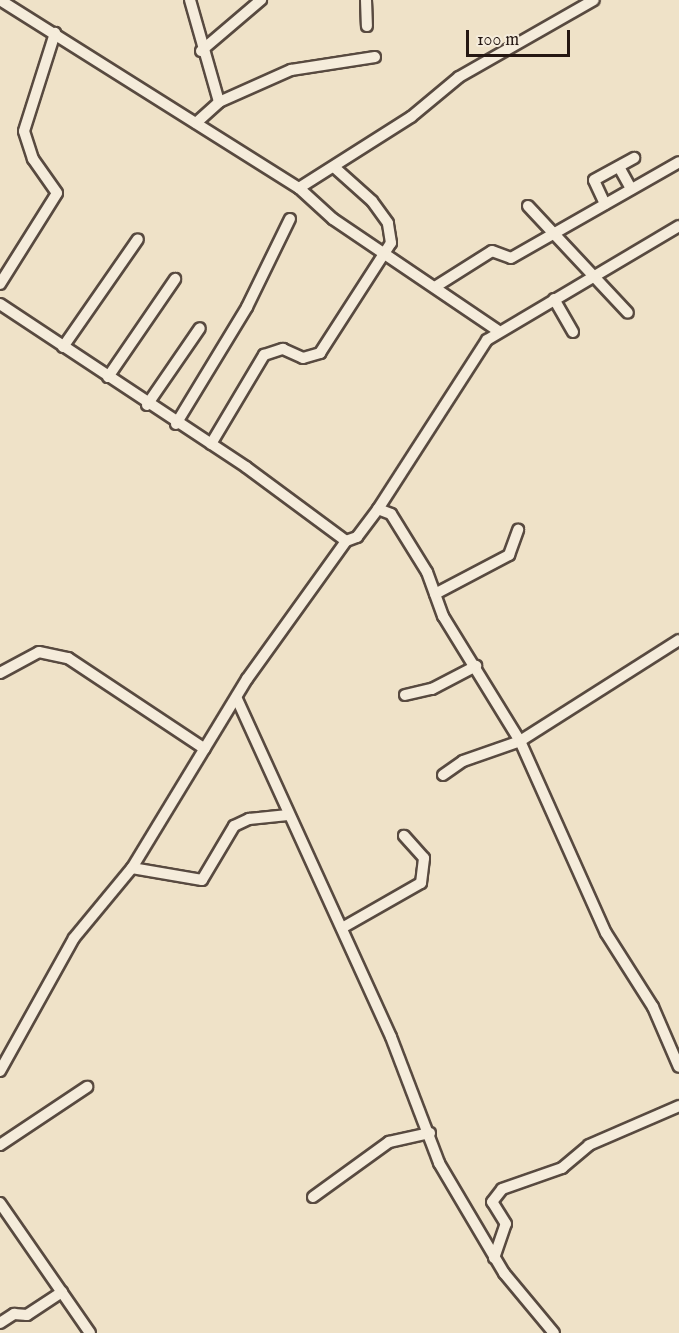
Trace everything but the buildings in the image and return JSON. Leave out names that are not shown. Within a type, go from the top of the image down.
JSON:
[{"type":"street","points":[[0,0],[17,6],[299,188],[384,252],[497,330]]},
{"type":"street","points":[[190,0],[201,51],[219,102]]},
{"type":"street","points":[[201,51],[261,0]]},
{"type":"street","points":[[366,0],[367,26]]},
{"type":"street","points":[[299,188],[411,117],[459,77],[594,0]]},
{"type":"street","points":[[0,284],[57,193],[33,159],[24,131],[56,33]]},
{"type":"street","points":[[196,123],[219,102],[291,70],[375,57]]},
{"type":"street","points":[[605,204],[593,183],[634,158]]},
{"type":"street","points":[[435,287],[486,253],[511,258],[679,162]]},
{"type":"street","points":[[211,444],[264,355],[283,349],[303,358],[320,353],[391,243],[388,223],[334,167]]},
{"type":"street","points":[[619,167],[631,189]]},
{"type":"street","points":[[528,206],[596,274],[628,313]]},
{"type":"street","points":[[176,424],[247,307],[290,219]]},
{"type":"street","points":[[0,1071],[74,939],[132,868],[237,699],[346,542],[357,537],[378,509],[457,383],[497,330],[679,226]]},
{"type":"street","points":[[63,347],[138,239]]},
{"type":"street","points":[[108,377],[175,279]]},
{"type":"street","points":[[554,299],[573,332]]},
{"type":"street","points":[[0,304],[147,405],[211,444],[346,542]]},
{"type":"street","points":[[147,405],[200,328]]},
{"type":"street","points":[[378,509],[391,514],[435,594],[442,616],[476,666],[520,741],[606,933],[653,1007],[679,1067]]},
{"type":"street","points":[[435,594],[509,555],[518,530]]},
{"type":"street","points":[[443,776],[463,760],[520,741],[679,640]]},
{"type":"street","points":[[0,673],[39,652],[68,658],[206,749]]},
{"type":"street","points":[[405,695],[432,689],[476,666]]},
{"type":"street","points":[[237,699],[288,815],[342,928],[430,1133],[439,1163],[494,1258],[554,1333]]},
{"type":"street","points":[[132,868],[202,880],[234,826],[249,819],[288,815]]},
{"type":"street","points":[[342,928],[421,884],[424,858],[404,836]]},
{"type":"street","points":[[0,1145],[87,1087]]},
{"type":"street","points":[[494,1258],[506,1224],[492,1202],[502,1189],[562,1168],[589,1145],[679,1106]]},
{"type":"street","points":[[313,1197],[389,1142],[430,1133]]},
{"type":"street","points":[[0,1203],[90,1333]]},
{"type":"street","points":[[0,1323],[14,1314],[27,1315],[62,1292]]}]
